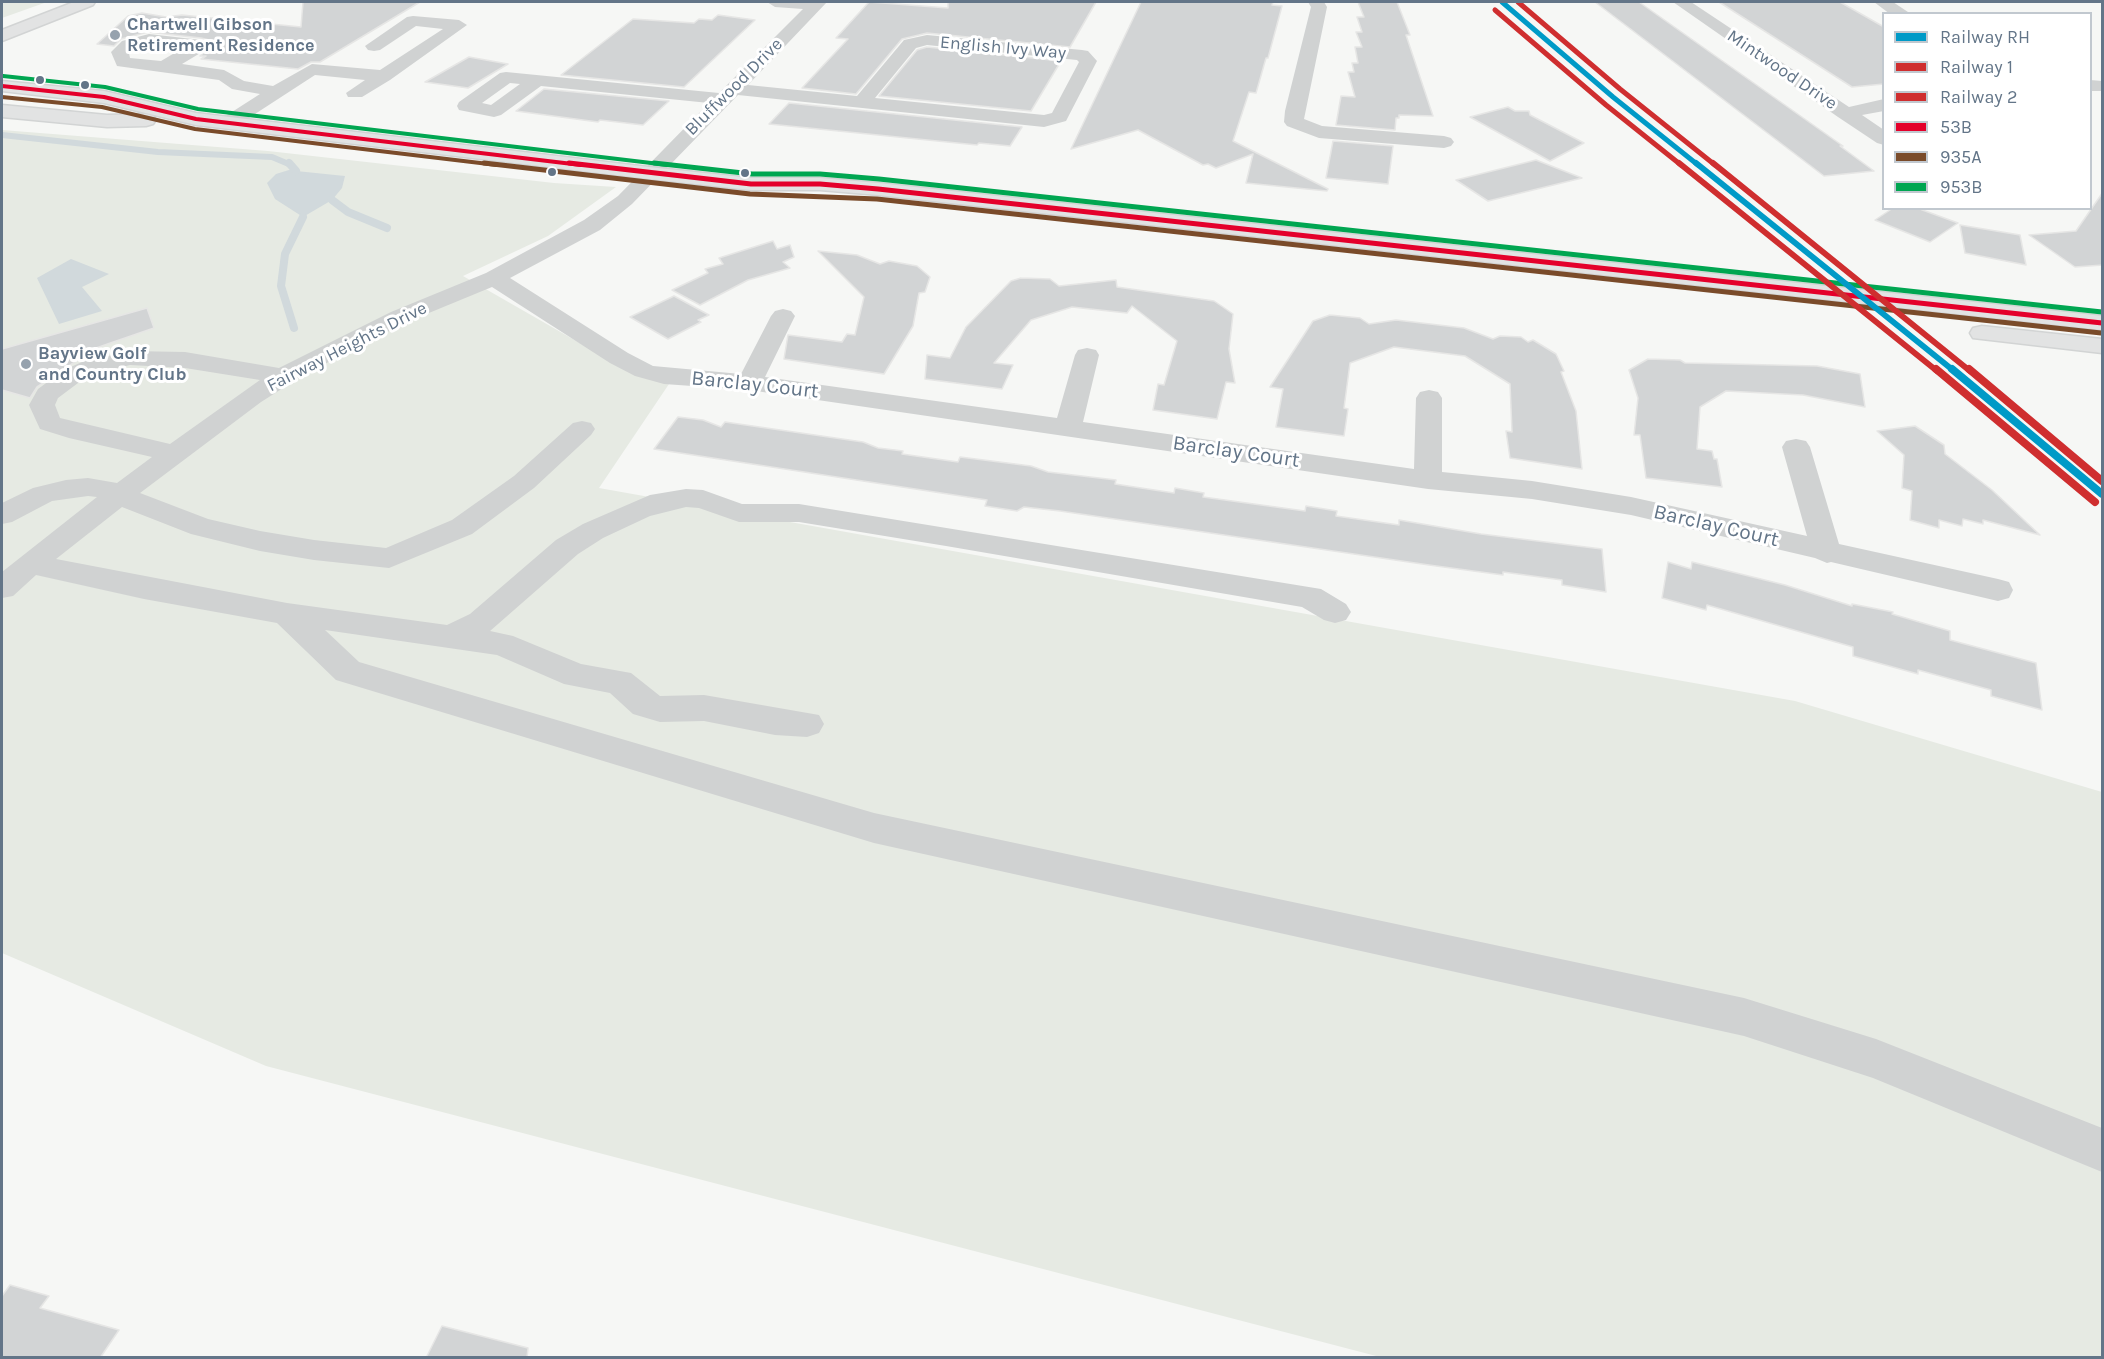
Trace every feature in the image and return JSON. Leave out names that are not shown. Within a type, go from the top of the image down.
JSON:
[{"type":"main road","points":[[2,36],[87,2]]},
{"type":"main road","points":[[2,86],[104,97],[196,119],[751,184],[867,206],[2103,346]]},
{"type":"main road","points":[[2,111],[107,121],[196,119]]},
{"type":"main road","points":[[751,184],[820,184],[878,189],[2103,323]]},
{"type":"street","points":[[775,2],[817,3]]},
{"type":"street","points":[[1316,2],[1319,7],[1294,111],[1294,122],[1319,132],[1444,142]]},
{"type":"street","name":"Mintwood Drive","points":[[1681,2],[1882,138]]},
{"type":"street","points":[[1882,2],[1900,12]]},
{"type":"street","name":"Bluffwood Drive","points":[[649,173],[817,3]]},
{"type":"street","points":[[355,93],[459,25],[413,21],[374,46]]},
{"type":"street","name":"English Ivy Way","points":[[536,81],[862,102],[1044,121],[1059,117],[1089,60],[1082,55],[927,40],[910,44],[862,102]]},
{"type":"street","points":[[164,67],[224,75],[238,85],[277,92]]},
{"type":"street","points":[[228,123],[312,69],[384,76]]},
{"type":"street","points":[[1845,113],[1882,105]]},
{"type":"street","name":"Fairway Heights Drive","points":[[13,574],[252,396],[399,318],[494,278],[592,225],[625,200],[649,173]]},
{"type":"street","name":"Barclay Court","points":[[494,278],[553,317],[644,371],[664,376],[749,382],[1428,480],[1532,490],[1630,506],[1827,553],[1998,590]]},
{"type":"street","points":[[749,382],[783,316]]},
{"type":"street","points":[[1068,427],[1087,355]]},
{"type":"street","points":[[173,453],[69,430],[49,423],[42,405],[51,390],[73,375],[91,367],[130,358],[185,360],[285,377]]},
{"type":"street","points":[[1428,480],[1429,398]]},
{"type":"street","points":[[2,515],[27,501],[66,489],[88,487],[106,489],[118,496],[201,527],[250,539],[314,550],[389,558],[462,526],[524,482],[582,429]]},
{"type":"street","points":[[1796,447],[1827,553]]},
{"type":"street","points":[[450,637],[481,622],[567,547],[593,531],[639,509],[660,502],[686,498],[703,499],[739,513],[799,513],[1310,597],[1335,612]]},
{"type":"street","points":[[13,574],[144,588],[287,614],[502,644],[576,675],[620,682],[645,705],[660,709],[704,708],[775,722],[807,724]]},
{"type":"street","points":[[287,614],[348,671],[874,828],[1744,1017],[1876,1059],[2103,1150]]},
{"type":"shaded area","points":[[2,2],[47,2],[2,18]]},
{"type":"shaded area","name":"Bayview Golf and Country Club","points":[[2,130],[268,151],[554,183],[616,187],[548,236],[463,276],[632,373],[669,384],[599,488],[1795,701],[2102,792],[2102,1357],[1380,1357],[266,1066],[2,953]]},
{"type":"shaded area","points":[[289,170],[345,176],[342,188],[332,200],[303,217],[275,199],[267,183],[276,174]]},
{"type":"shaded area","points":[[71,259],[109,274],[82,287],[102,311],[59,324],[37,278]]},
{"type":"building","points":[[303,2],[420,2],[320,62],[311,62],[298,69],[201,59],[206,56],[200,56],[212,45],[209,40],[201,38],[148,32],[121,39],[114,46],[97,44],[128,16],[142,13],[166,17],[182,15],[301,27]]},
{"type":"building","points":[[869,2],[948,8],[948,2],[1096,2],[1070,47],[927,33],[902,39],[856,94],[802,88],[848,39],[836,38]]},
{"type":"building","points":[[1141,2],[1273,2],[1272,5],[1282,6],[1256,93],[1249,92],[1233,141],[1328,189],[1327,191],[1246,183],[1253,154],[1216,168],[1208,164],[1203,165],[1138,130],[1071,149]]},
{"type":"building","points":[[1358,2],[1397,2],[1410,35],[1406,35],[1433,116],[1399,115],[1399,118],[1396,118],[1395,130],[1336,125],[1341,96],[1355,97],[1348,72],[1354,72],[1352,63],[1358,63],[1355,47],[1362,47],[1356,32],[1362,32],[1357,17],[1364,17]]},
{"type":"building","points":[[1595,2],[1639,2],[1843,146],[1840,146],[1874,171],[1824,176]]},
{"type":"building","points":[[1719,2],[1840,2],[1882,26],[1882,84],[1852,87]]},
{"type":"building","points":[[718,15],[755,20],[684,87],[561,75],[633,19],[694,23],[699,19],[712,20]]},
{"type":"building","points":[[927,47],[1061,61],[1031,111],[879,96],[917,50]]},
{"type":"building","points":[[469,57],[508,64],[468,88],[425,82]]},
{"type":"building","points":[[544,89],[669,101],[643,125],[600,120],[598,122],[516,111]]},
{"type":"building","points":[[789,103],[1022,127],[1010,146],[979,143],[977,145],[769,124]]},
{"type":"building","points":[[1508,107],[1515,111],[1529,111],[1530,115],[1584,143],[1550,161],[1470,117]]},
{"type":"building","points":[[1333,141],[1393,146],[1388,184],[1326,178]]},
{"type":"building","points":[[1536,160],[1582,178],[1488,201],[1456,180]]},
{"type":"building","points":[[2103,192],[2103,265],[2075,267],[2029,235],[2076,231]]},
{"type":"building","points":[[1890,210],[1922,210],[1958,223],[1930,242],[1875,220]]},
{"type":"building","points":[[1960,225],[2020,235],[2026,265],[1965,253]]},
{"type":"building","points":[[773,241],[777,249],[790,245],[794,257],[783,262],[790,268],[748,280],[700,305],[672,290],[708,273],[705,269],[723,264],[719,258]]},
{"type":"building","points":[[818,251],[857,255],[880,264],[889,261],[917,266],[930,277],[925,292],[919,293],[913,326],[884,374],[784,359],[788,335],[842,342],[847,334],[855,335],[864,297]]},
{"type":"building","points":[[1021,278],[1050,279],[1059,286],[1116,280],[1117,287],[1214,301],[1233,314],[1229,349],[1235,383],[1226,382],[1217,419],[1153,410],[1158,384],[1164,385],[1177,341],[1132,306],[1127,313],[1072,307],[1031,320],[994,363],[1013,365],[1002,389],[925,379],[927,355],[950,358],[966,327],[1011,281]]},
{"type":"building","points":[[674,296],[709,315],[698,320],[701,322],[668,339],[630,317]]},
{"type":"building","name":"Bayview Golf and Country Club","points":[[147,308],[154,328],[96,348],[37,387],[30,398],[2,390],[2,349]]},
{"type":"building","points":[[1330,315],[1360,318],[1369,324],[1396,320],[1464,328],[1493,339],[1500,336],[1521,337],[1528,342],[1533,340],[1556,354],[1564,371],[1561,372],[1576,411],[1582,469],[1510,458],[1506,431],[1512,432],[1510,384],[1465,356],[1394,347],[1350,363],[1344,408],[1348,409],[1344,436],[1276,427],[1283,389],[1270,387],[1313,321]]},
{"type":"building","points":[[1648,359],[1680,360],[1685,363],[1817,366],[1860,374],[1865,407],[1803,395],[1726,391],[1700,407],[1697,449],[1712,451],[1714,459],[1717,459],[1722,487],[1646,478],[1640,435],[1634,435],[1638,398],[1629,370]]},
{"type":"building","points":[[678,417],[703,420],[721,427],[725,422],[863,442],[878,448],[903,451],[902,454],[958,462],[960,457],[1031,466],[1048,472],[1116,480],[1115,484],[1174,493],[1175,488],[1204,493],[1203,497],[1305,511],[1306,506],[1337,511],[1336,516],[1399,525],[1399,520],[1481,534],[1602,549],[1606,592],[1562,585],[1562,580],[1429,565],[1060,511],[1024,507],[1017,511],[985,506],[987,500],[654,449]]},
{"type":"building","points":[[1915,426],[1944,445],[1945,454],[1992,490],[2040,535],[1983,520],[1983,524],[1963,519],[1962,526],[1939,520],[1939,528],[1910,520],[1912,491],[1902,488],[1904,455],[1877,431]]},
{"type":"building","points":[[1668,562],[1691,569],[1692,562],[1785,585],[1852,606],[1852,604],[1893,612],[1892,614],[1950,631],[1950,640],[2036,663],[2042,710],[1991,696],[1991,690],[1918,670],[1918,674],[1853,656],[1853,647],[1707,605],[1706,610],[1662,598]]},
{"type":"building","points":[[10,1285],[49,1296],[40,1308],[119,1330],[100,1358],[2,1358],[2,1296]]},
{"type":"building","points":[[442,1326],[528,1348],[527,1358],[426,1358]]},
{"type":"waterway","points":[[2,135],[158,152],[272,157],[291,165]]},
{"type":"waterway","points":[[291,165],[296,171]]},
{"type":"waterway","points":[[332,200],[348,212],[387,228]]},
{"type":"waterway","points":[[294,328],[281,286],[285,254],[303,217]]},
{"type":"rail line","name":"RH","points":[[1502,2],[1613,97],[1930,351],[2102,494]]},
{"type":"rail line","name":"2","points":[[1518,2],[1620,89],[1937,343],[2102,481]]},
{"type":"rail line","name":"1","points":[[1495,10],[1606,105],[1923,359],[2095,502]]},
{"type":"transit line","name":"953B","points":[[3,76],[105,87],[198,109],[650,163],[752,174],[820,174],[879,179],[2102,312]]},
{"type":"transit line","name":"53B","points":[[2,86],[104,97],[196,119],[649,173],[751,184],[820,184],[878,189],[2102,323]]},
{"type":"transit line","name":"935A","points":[[2,97],[102,107],[195,129],[648,183],[750,194],[877,199],[2101,333]]},
{"type":"place","name":"Chartwell Gibson Retirement Residence","points":[[115,35]]},
{"type":"place","name":"Bayview Golf and Country Club","points":[[26,364]]}]
